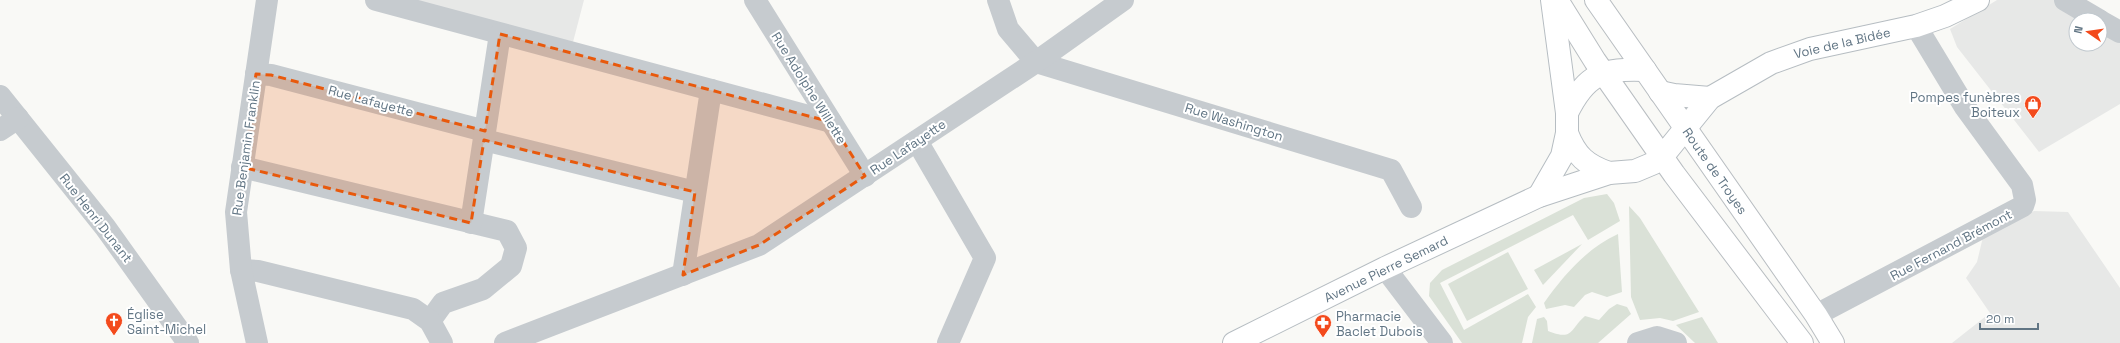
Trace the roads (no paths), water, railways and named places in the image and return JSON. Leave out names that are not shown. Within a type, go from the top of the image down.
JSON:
[{"type":"main road","points":[[1552,0],[1567,123],[1572,148],[1594,168],[1609,174]]},
{"type":"main road","points":[[1557,0],[1603,72],[1662,157],[1802,343]]},
{"type":"main road","name":"Route de Troyes","points":[[1596,0],[1816,315],[1833,343]]},
{"type":"main road","name":"Voie de la Bidée","points":[[1685,129],[1710,98],[1771,63],[1791,54],[1916,26],[1946,16],[1978,0]]},
{"type":"main road","points":[[1539,196],[1562,156],[1567,123],[1574,99],[1585,85],[1603,72],[1622,69],[1645,70]]},
{"type":"main road","points":[[1660,92],[1674,95],[1710,98]]},
{"type":"main road","name":"Avenue Pierre Semard","points":[[1234,343],[1385,268],[1539,196],[1609,174],[1634,171],[1654,163],[1662,157],[1685,129]]},
{"type":"street","name":"Rue Benjamin Franklin","points":[[257,343],[241,270],[236,212],[266,0]]},
{"type":"street","points":[[376,0],[831,122]]},
{"type":"street","name":"Rue Adolphe Willette","points":[[755,0],[865,176]]},
{"type":"street","points":[[998,0],[1008,29],[1036,62]]},
{"type":"street","name":"Rue Lafayette","points":[[506,343],[759,245],[1036,62],[1123,0]]},
{"type":"street","points":[[2065,0],[2085,12]]},
{"type":"street","points":[[2108,25],[2120,32]]},
{"type":"street","name":"Rue Fernand Brémont","points":[[1816,315],[2018,210],[2023,206],[2025,200],[2022,185],[1965,107],[1916,26]]},
{"type":"street","points":[[471,223],[500,34]]},
{"type":"street","name":"Rue Washington","points":[[1036,62],[1391,170],[1411,207]]},
{"type":"street","name":"Rue Lafayette","points":[[256,74],[271,75],[695,192]]},
{"type":"street","points":[[683,275],[711,90]]},
{"type":"street","name":"Rue Henri Dunant","points":[[0,96],[9,124],[105,227],[188,343]]},
{"type":"street","points":[[918,141],[985,258],[948,343]]},
{"type":"street","points":[[242,167],[507,231],[516,248],[511,266],[483,289],[443,303],[430,321]]},
{"type":"street","points":[[1385,268],[1442,343]]},
{"type":"street","points":[[241,270],[258,271],[413,309],[430,321],[442,343]]},
{"type":"street","points":[[1638,343],[1657,337],[1676,343]]},
{"type":"place","name":"Pompes funèbres Boiteux","points":[[2033,119]]},
{"type":"place","name":"Église Saint-Michel","points":[[114,336]]},
{"type":"place","name":"Pharmacie Baclet Dubois","points":[[1323,338]]}]
